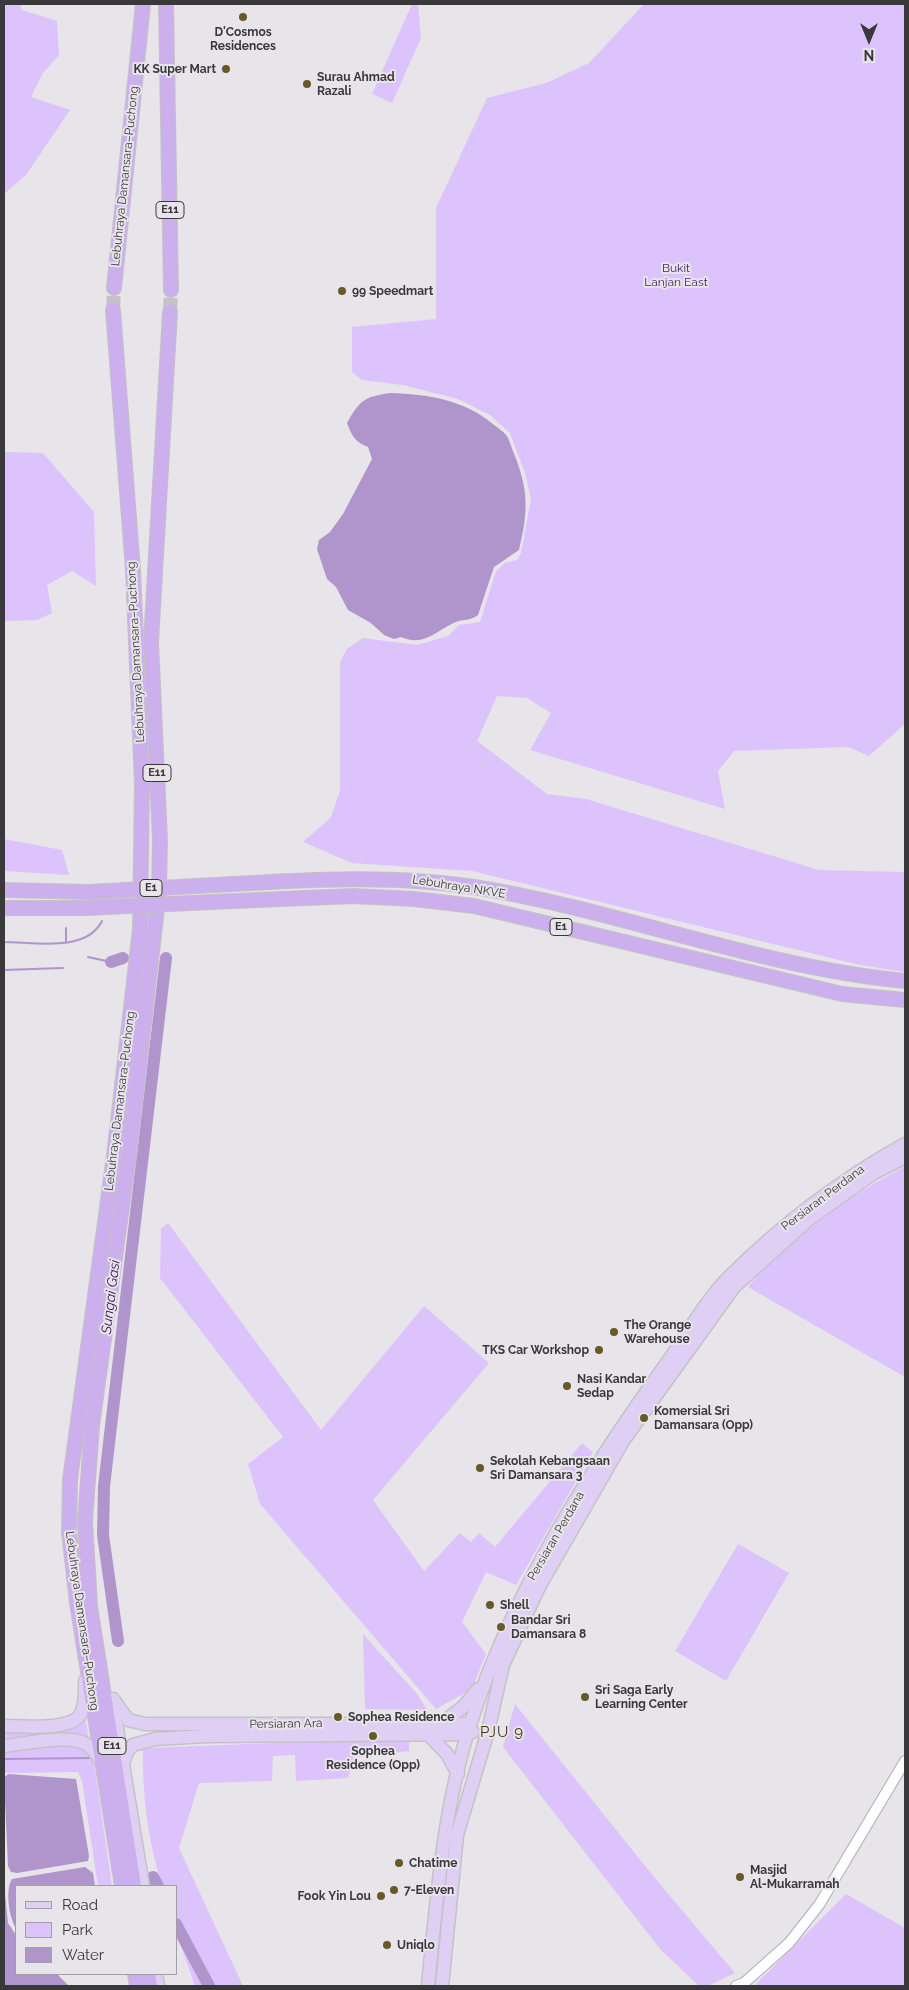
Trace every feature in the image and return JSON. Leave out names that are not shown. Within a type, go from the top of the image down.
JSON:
[{"type":"highway","name":"Lebuhraya Damansara–Puchong","points":[[114,288],[143,4]]},
{"type":"highway","name":"E11","points":[[166,4],[171,290]]},
{"type":"highway","name":"Lebuhraya Damansara–Puchong","points":[[113,310],[133,570],[142,784],[140,929],[116,1136],[70,1480],[70,1532],[85,1656],[122,1885]]},
{"type":"highway","name":"Lebuhraya Damansara–Puchong","points":[[90,1606],[85,1548],[87,1473],[129,1156],[159,890],[160,840],[151,642],[170,312]]},
{"type":"highway","name":"Lebuhraya NKVE","points":[[4,890],[89,892],[349,878],[404,878],[445,883],[541,901],[826,971],[905,982]]},
{"type":"highway","name":"Lebuhraya NKVE","points":[[4,908],[87,908],[353,896],[414,899],[474,906],[842,994],[905,1000]]},
{"type":"highway","name":"E11","points":[[90,1606],[134,1885]]},
{"type":"highway","points":[[90,1606],[104,1654],[113,1699]]},
{"type":"main road","name":"Persiaran Perdana","points":[[428,1986],[444,1833],[458,1774],[486,1679],[530,1580],[606,1450],[726,1280],[804,1210],[870,1163],[905,1144]]},
{"type":"main road","name":"Persiaran Perdana","points":[[442,1986],[458,1835],[488,1731],[503,1665],[539,1587],[623,1440],[734,1287],[809,1219],[874,1173],[905,1157]]},
{"type":"main road","points":[[590,1498],[596,1478],[605,1459],[606,1450],[614,1445],[630,1423],[646,1409]]},
{"type":"main road","points":[[4,1726],[65,1726],[74,1721],[80,1715],[84,1704],[85,1656]]},
{"type":"main road","points":[[463,1817],[468,1778],[477,1742],[471,1730],[503,1665]]},
{"type":"main road","points":[[442,1723],[467,1703],[486,1679]]},
{"type":"main road","points":[[113,1699],[143,1885]]},
{"type":"main road","name":"Persiaran Ara","points":[[113,1699],[122,1714],[134,1723],[254,1730],[428,1734],[471,1730]]},
{"type":"main road","name":"Persiaran Ara","points":[[123,1763],[128,1750],[133,1745],[143,1741],[254,1730],[442,1723],[471,1730]]},
{"type":"main road","points":[[428,1734],[447,1754],[458,1774]]},
{"type":"main road","points":[[4,1746],[62,1740],[81,1742],[96,1752],[104,1766]]},
{"type":"main road","points":[[444,1962],[453,1986]]},
{"type":"street","points":[[736,1986],[744,1982],[789,1943],[819,1905],[905,1761]]},
{"type":"green space","points":[[4,4],[20,4],[22,10],[57,21],[59,55],[43,73],[31,97],[70,110],[26,175],[4,194]]},
{"type":"green space","points":[[412,4],[418,4],[421,38],[392,103],[372,94]]},
{"type":"green space","name":"Bukit Lanjan East","points":[[644,4],[905,4],[905,724],[869,756],[848,747],[734,751],[718,771],[725,809],[530,750],[551,713],[527,698],[497,696],[477,741],[547,794],[586,799],[819,870],[905,872],[905,972],[860,965],[472,871],[352,863],[303,842],[331,817],[340,791],[340,662],[347,649],[363,638],[417,645],[448,636],[459,625],[480,622],[496,571],[505,563],[517,560],[521,553],[531,499],[525,473],[510,433],[490,415],[458,399],[403,385],[362,380],[352,372],[352,327],[436,319],[436,208],[487,98],[546,83],[589,63]]},
{"type":"green space","points":[[4,452],[43,453],[94,512],[96,586],[72,571],[47,585],[52,613],[37,620],[4,621]]},
{"type":"green space","points":[[4,839],[62,850],[69,875],[4,871]]},
{"type":"green space","points":[[905,1166],[905,1377],[748,1287],[764,1268],[801,1234],[862,1191]]},
{"type":"green space","points":[[168,1223],[321,1430],[424,1306],[489,1363],[373,1500],[424,1571],[460,1533],[471,1542],[479,1533],[495,1547],[582,1443],[593,1452],[516,1585],[486,1572],[462,1622],[486,1654],[472,1689],[436,1709],[260,1504],[248,1464],[283,1437],[160,1278],[161,1229]]},
{"type":"green space","points":[[738,1544],[789,1573],[726,1681],[675,1651]]},
{"type":"green space","points":[[363,1634],[418,1695],[427,1710],[365,1709]]},
{"type":"green space","points":[[515,1704],[654,1877],[735,1973],[708,1986],[699,1986],[661,1950],[503,1747]]},
{"type":"green space","points":[[85,1716],[89,1740],[72,1736],[4,1738],[4,1731]]},
{"type":"green space","points":[[409,1738],[409,1751],[354,1757],[348,1778],[296,1781],[295,1755],[273,1756],[272,1781],[199,1783],[179,1848],[243,1986],[195,1986],[178,1938],[178,1885],[162,1885],[153,1852],[145,1800],[143,1748]]},
{"type":"green space","points":[[78,1744],[91,1754],[94,1763],[112,1885],[98,1885],[82,1781],[78,1772],[4,1773],[4,1751],[38,1746]]},
{"type":"green space","points":[[846,1894],[905,1928],[905,1986],[759,1986],[756,1984]]},
{"type":"water","points":[[390,393],[418,395],[445,400],[483,416],[502,431],[510,442],[520,469],[525,492],[524,524],[519,550],[494,567],[478,615],[456,622],[430,637],[417,640],[401,637],[394,639],[384,635],[371,623],[348,610],[336,587],[327,579],[317,549],[319,540],[330,532],[343,514],[372,459],[368,447],[354,438],[347,423],[359,404],[368,398]]},
{"type":"water","points":[[9,1774],[76,1779],[89,1856],[88,1861],[17,1873],[11,1872],[8,1866],[4,1777]]},
{"type":"water","points":[[85,1867],[93,1873],[95,1885],[15,1885],[15,1926],[11,1918],[9,1904],[9,1889],[12,1879]]},
{"type":"water","points":[[4,1884],[8,1923],[15,1934],[15,1975],[58,1975],[69,1986],[4,1986]]},
{"type":"waterway","points":[[4,934],[4,942],[58,944],[84,938],[94,931],[102,921]]},
{"type":"waterway","points":[[66,928],[66,943]]},
{"type":"waterway","name":"Sungai Gasi","points":[[88,957],[111,962]]},
{"type":"waterway","name":"Sungai Gasi","points":[[111,962],[123,958]]},
{"type":"waterway","name":"Sungai Gasi","points":[[118,1641],[103,1535],[104,1486],[166,958]]},
{"type":"waterway","name":"Sungai Gasi","points":[[4,970],[63,968]]},
{"type":"waterway","points":[[4,1759],[89,1758]]},
{"type":"waterway","name":"Sungai Gasi","points":[[153,1877],[157,1885]]},
{"type":"waterway","name":"Sungai Gasi","points":[[178,1928],[209,1986]]},
{"type":"tunnel","points":[[113,310],[114,288]]},
{"type":"tunnel","points":[[170,312],[171,290]]},
{"type":"place","name":"D'Cosmos Residences","points":[[243,17]]},
{"type":"place","name":"KK Super Mart","points":[[226,69]]},
{"type":"place","name":"Surau Ahmad Razali","points":[[307,84]]},
{"type":"place","name":"99 Speedmart","points":[[342,291]]},
{"type":"place","name":"The Orange Warehouse","points":[[614,1332]]},
{"type":"place","name":"TKS Car Workshop","points":[[599,1350]]},
{"type":"place","name":"Nasi Kandar Sedap","points":[[567,1386]]},
{"type":"place","name":"Komersial Sri Damansara (Opp)","points":[[644,1418]]},
{"type":"place","name":"Sekolah Kebangsaan Sri Damansara 3","points":[[480,1468]]},
{"type":"place","name":"Shell","points":[[490,1605]]},
{"type":"place","name":"Bandar Sri Damansara 8","points":[[501,1627]]},
{"type":"place","name":"Sri Saga Early Learning Center","points":[[585,1697]]},
{"type":"place","name":"Sophea Residence","points":[[338,1717]]},
{"type":"place","name":"Sophea Residence (Opp)","points":[[373,1736]]},
{"type":"place","name":"Chatime","points":[[399,1863]]},
{"type":"place","name":"Masjid Al-Mukarramah","points":[[740,1877]]},
{"type":"place","name":"7-Eleven","points":[[394,1890]]},
{"type":"place","name":"Fook Yin Lou","points":[[381,1896]]},
{"type":"place","name":"Uniqlo","points":[[387,1945]]},
{"type":"district","name":"PJU 9","points":[[502,1732]]}]
